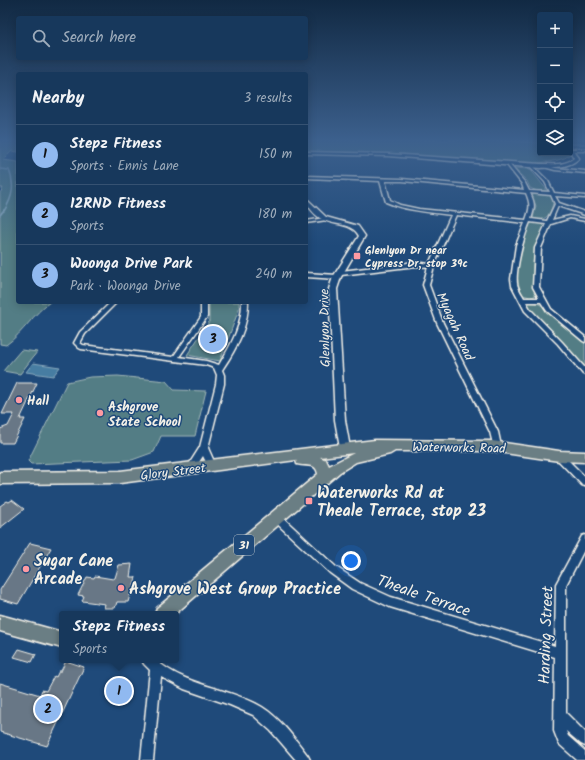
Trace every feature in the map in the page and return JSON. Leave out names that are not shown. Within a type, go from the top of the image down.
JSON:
[{"type":"main road","name":"Waterworks Road","points":[[166,611],[324,476],[347,454],[404,446],[497,446],[559,456],[585,457]]},
{"type":"main road","name":"Glory Street","points":[[0,478],[113,478],[212,466],[347,454]]},
{"type":"main road","points":[[242,463],[276,464],[315,460],[323,464],[324,476]]},
{"type":"main road","points":[[0,623],[59,639]]},
{"type":"street","points":[[517,175],[528,192],[532,203],[532,210],[519,246],[514,278],[522,300],[534,319],[558,340],[585,372]]},
{"type":"street","points":[[540,175],[546,182],[557,204],[538,248],[536,287],[549,310],[585,340]]},
{"type":"street","points":[[308,177],[382,179],[585,197]]},
{"type":"street","points":[[382,179],[388,201],[408,208],[548,223],[570,217],[585,220]]},
{"type":"street","points":[[308,202],[325,219]]},
{"type":"street","points":[[557,204],[585,214]]},
{"type":"street","name":"Myagah Road","points":[[454,214],[431,266],[426,285],[431,303],[494,433],[497,446]]},
{"type":"street","points":[[308,222],[325,219]]},
{"type":"street","name":"Glenlyon Drive","points":[[325,219],[352,225],[359,230],[361,234],[361,239],[334,284],[333,294],[339,416],[347,454]]},
{"type":"street","points":[[308,275],[339,275],[416,264],[431,266]]},
{"type":"street","points":[[522,300],[543,300]]},
{"type":"street","points":[[112,304],[82,333],[77,343],[81,347],[175,358],[214,364],[220,368],[222,374],[204,448],[190,469]]},
{"type":"street","points":[[175,358],[204,317],[204,304]]},
{"type":"street","points":[[220,368],[236,343],[246,310],[245,304]]},
{"type":"street","points":[[204,448],[212,466]]},
{"type":"street","points":[[559,456],[585,482]]},
{"type":"street","name":"Theale Terrace","points":[[276,517],[333,570],[356,586],[390,602],[560,653]]},
{"type":"street","name":"Harding Street","points":[[585,540],[561,584],[560,653],[560,731],[563,740],[585,759]]},
{"type":"street","points":[[147,760],[152,664],[171,676],[257,711],[275,727],[304,760]]},
{"type":"street","points":[[560,713],[564,720],[585,740]]},
{"type":"green space","points":[[0,175],[16,175],[16,304],[48,304],[6,345],[0,344],[0,193],[3,188],[0,188]]},
{"type":"green space","points":[[521,175],[535,175],[547,190],[537,191],[530,188],[527,181]]},
{"type":"green space","points":[[532,195],[549,195],[553,199],[550,212],[545,218],[542,219],[533,218],[536,206]]},
{"type":"green space","points":[[530,223],[540,223],[544,227],[537,245],[533,264],[535,296],[530,297],[523,295],[519,287],[517,269],[521,250]]},
{"type":"green space","points":[[529,302],[537,303],[543,306],[585,344],[585,367],[562,341],[534,316],[527,304]]},
{"type":"green space","points":[[209,304],[239,304],[239,309],[220,361],[187,355],[209,322]]},
{"type":"green space","points":[[21,350],[37,352],[20,374],[3,371]]},
{"type":"green space","points":[[118,376],[166,381],[174,390],[206,391],[195,436],[161,436],[154,452],[132,460],[31,464],[28,461],[67,382],[90,377]]},
{"type":"water","points":[[33,363],[60,367],[53,376],[26,372]]},
{"type":"building","points":[[17,383],[37,383],[20,419],[25,419],[13,443],[0,443],[0,429],[8,426],[14,414],[2,414]]},
{"type":"building","points":[[12,500],[24,509],[0,528],[0,506],[7,501],[9,502]]},
{"type":"building","name":"Sugar Cane Arcade","points":[[30,543],[51,548],[18,604],[0,599],[0,590]]},
{"type":"building","points":[[132,564],[130,577],[136,577],[132,595],[130,595],[128,602],[117,602],[115,608],[104,608],[105,604],[82,601],[84,596],[78,595],[87,577],[94,578],[95,576],[113,579],[115,578],[119,565]]},
{"type":"building","points":[[19,649],[36,654],[32,662],[14,657]]},
{"type":"building","points":[[65,663],[72,663],[84,667],[47,746],[0,732],[0,683],[40,695],[42,690],[46,691],[54,676],[56,677],[59,671],[61,671]]},
{"type":"waterway","points":[[4,211],[12,191],[11,175]]},
{"type":"waterway","points":[[0,215],[4,210]]},
{"type":"place","name":"Glenlyon Dr near Cypress Dr, stop 39c","points":[[357,256]]},
{"type":"place","name":"Woonga Drive Park","points":[[213,339]]},
{"type":"place","name":"Hall","points":[[19,400]]},
{"type":"place","name":"Ashgrove State School","points":[[100,413]]},
{"type":"place","name":"Waterworks Rd at Theale Terrace, stop 23","points":[[309,501]]},
{"type":"place","name":"Sugar Cane Arcade","points":[[26,569]]},
{"type":"place","name":"Ashgrove West Group Practice","points":[[121,588]]},
{"type":"place","name":"Stepz Fitness","points":[[119,691]]},
{"type":"place","name":"12RND Fitness","points":[[48,709]]}]
